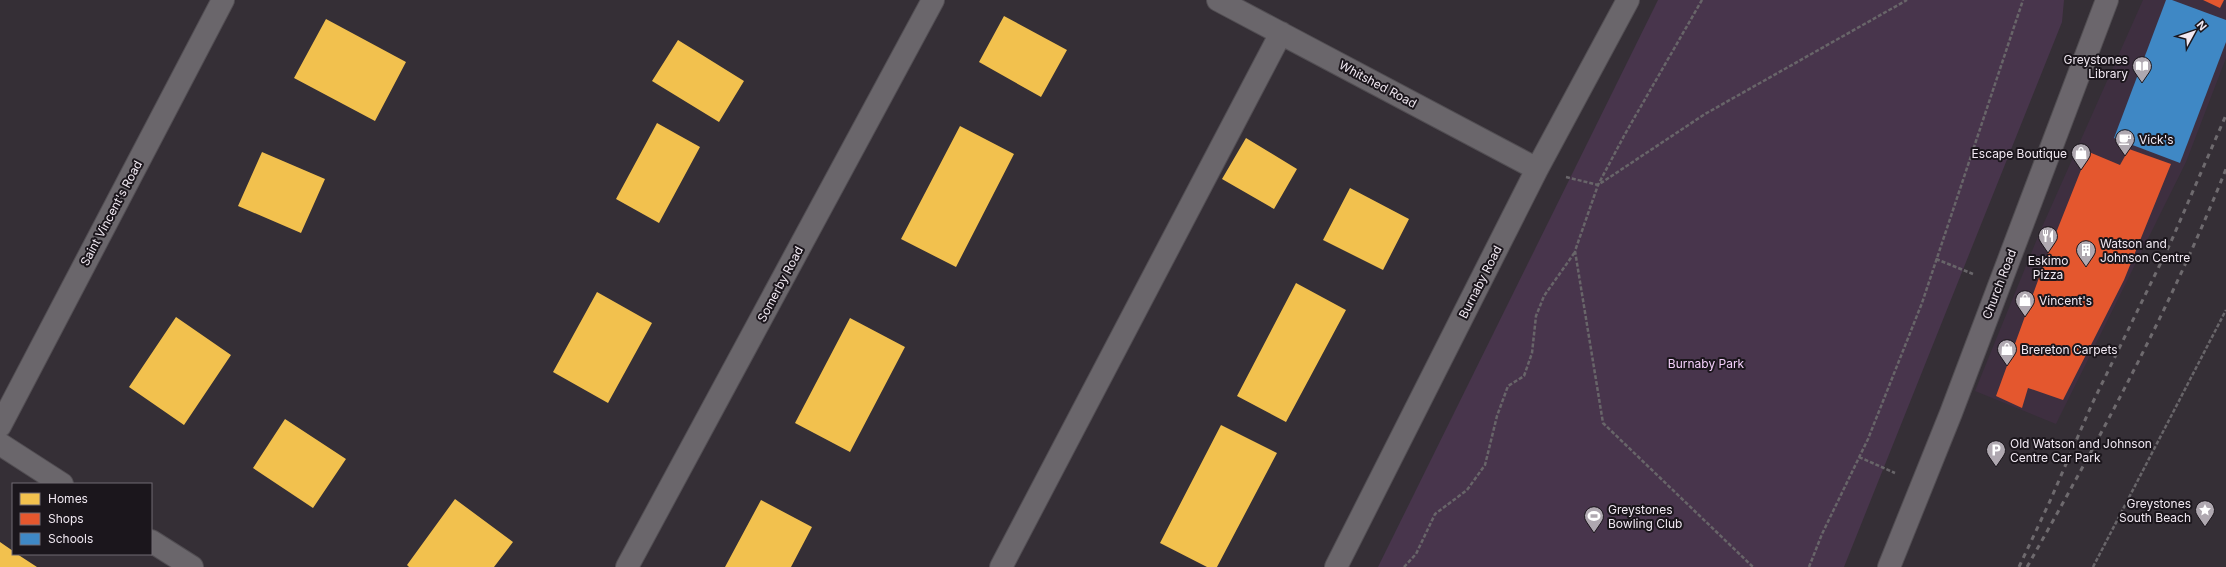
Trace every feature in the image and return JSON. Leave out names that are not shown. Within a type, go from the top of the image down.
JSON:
[{"type":"main road","name":"Church Road","points":[[1889,567],[1921,484],[1951,413],[2107,0]]},
{"type":"street","name":"Saint Vincent's Road","points":[[0,426],[223,0]]},
{"type":"street","name":"Somerby Road","points":[[628,567],[933,0]]},
{"type":"street","name":"Whitshed Road","points":[[1218,0],[1537,169]]},
{"type":"street","name":"Burnaby Road","points":[[1336,567],[1537,169],[1628,0]]},
{"type":"street","points":[[1001,567],[1282,33]]},
{"type":"street","points":[[0,444],[60,483]]},
{"type":"street","points":[[152,542],[192,567]]},
{"type":"path","points":[[1404,567],[1416,554],[1435,514],[1467,490],[1485,466],[1496,416],[1508,386],[1524,376],[1532,353],[1536,316],[1544,296],[1575,251],[1598,185],[1624,134],[1702,0]]},
{"type":"path","points":[[1537,169],[1598,185],[1705,114],[1908,0]]},
{"type":"path","points":[[1808,567],[1859,457],[1922,303],[2023,0]]},
{"type":"path","points":[[1575,251],[1603,423],[1753,567]]},
{"type":"path","points":[[1936,259],[1999,284]]},
{"type":"path","points":[[2093,567],[2226,310]]},
{"type":"path","points":[[1859,457],[1921,484]]},
{"type":"shaded area","points":[[2143,0],[2226,0],[2226,58],[2186,162],[2056,424],[1975,391],[2039,234]]},
{"type":"green space","name":"Burnaby Park","points":[[1658,0],[2064,0],[2062,22],[1844,567],[1378,567]]},
{"type":"building: Homes","points":[[1004,16],[1067,50],[1041,97],[979,62]]},
{"type":"building: Homes","points":[[326,19],[406,62],[375,121],[294,78]]},
{"type":"building: Homes","points":[[678,40],[744,81],[719,122],[652,81]]},
{"type":"building: Homes","points":[[657,123],[700,147],[659,223],[616,199]]},
{"type":"building: Homes","points":[[960,126],[1014,154],[956,267],[901,239]]},
{"type":"building: Homes","points":[[1246,138],[1297,169],[1274,209],[1222,179]]},
{"type":"building: Homes","points":[[262,152],[325,179],[301,233],[238,206]]},
{"type":"building: Homes","points":[[1350,188],[1409,219],[1383,270],[1323,240]]},
{"type":"building: Homes","points":[[1296,283],[1346,310],[1286,422],[1237,396]]},
{"type":"building: Homes","points":[[597,292],[652,323],[608,403],[553,372]]},
{"type":"building: Homes","points":[[176,317],[231,355],[184,425],[129,387]]},
{"type":"building: Homes","points":[[850,318],[905,347],[850,452],[795,423]]},
{"type":"building: Homes","points":[[285,419],[346,459],[313,508],[253,468]]},
{"type":"building: Homes","points":[[1221,425],[1277,453],[1217,567],[1207,567],[1160,543]]},
{"type":"building: Homes","points":[[455,499],[513,542],[494,567],[409,567],[407,565]]},
{"type":"building: Homes","points":[[761,500],[812,527],[791,567],[725,567]]},
{"type":"building: Homes","points":[[0,542],[12,550],[12,555],[19,555],[37,567],[0,567]]},
{"type":"building: Shops","points":[[2203,0],[2224,0],[2220,8]]},
{"type":"building: Shops","name":"Watson and Johnson Centre","points":[[2129,149],[2171,164],[2124,280],[2063,400],[2028,388],[2022,408],[1996,396],[2048,253],[2089,152],[2120,165]]},
{"type":"building: Schools","points":[[2166,0],[2172,0],[2226,20],[2226,42],[2180,163],[2114,138]]},
{"type":"railway","points":[[2019,567],[2050,501],[2092,404],[2170,244],[2226,115]]},
{"type":"railway","points":[[2027,567],[2108,421],[2158,322],[2205,220],[2226,169]]},
{"type":"place","name":"Greystones Library","points":[[2142,83]]},
{"type":"place","name":"Vick's","points":[[2125,156]]},
{"type":"place","name":"Escape Boutique","points":[[2081,170]]},
{"type":"place","name":"Eskimo Pizza","points":[[2048,253]]},
{"type":"place","name":"Watson and Johnson Centre","points":[[2086,267]]},
{"type":"place","name":"Vincent's","points":[[2025,317]]},
{"type":"place","name":"Brereton Carpets","points":[[2007,366]]},
{"type":"place","name":"Old Watson and Johnson Centre Car Park","points":[[1996,467]]},
{"type":"place","name":"Greystones South Beach","points":[[2205,527]]},
{"type":"place","name":"Greystones Bowling Club","points":[[1594,533]]}]
